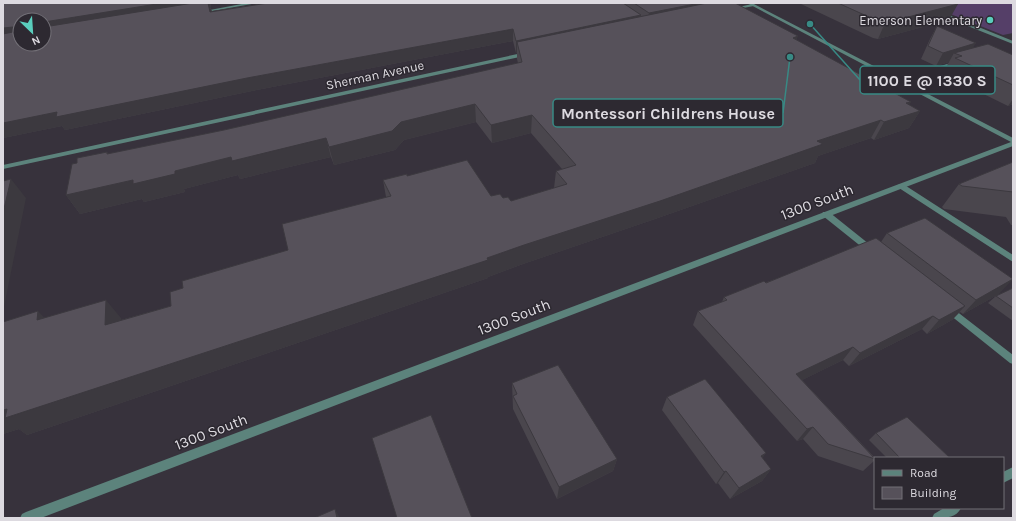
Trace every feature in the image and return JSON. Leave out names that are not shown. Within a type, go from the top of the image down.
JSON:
[{"type":"street","points":[[194,13],[255,3]]},
{"type":"street","points":[[728,10],[751,4],[1013,142]]},
{"type":"street","points":[[936,12],[1013,43]]},
{"type":"street","name":"Sherman Avenue","points":[[3,167],[530,53]]},
{"type":"street","points":[[897,80],[961,62]]},
{"type":"street","name":"1300 South","points":[[26,518],[901,186],[1013,142]]},
{"type":"street","points":[[901,186],[1013,259]]},
{"type":"street","points":[[826,214],[877,254]]},
{"type":"street","points":[[939,302],[1013,360]]},
{"type":"street","points":[[1004,477],[1013,472]]},
{"type":"street","points":[[938,518],[953,509]]},
{"type":"shaded area","name":"Emerson Elementary","points":[[923,3],[1013,3],[1013,33],[1003,35]]},
{"type":"building","points":[[3,3],[163,3],[52,21],[52,12],[12,12],[12,27],[3,28]]},
{"type":"building","points":[[193,3],[208,3],[210,12],[268,3],[623,3],[641,15],[516,41],[513,29],[247,78],[56,117],[57,112],[3,123],[3,34],[12,32],[12,52],[52,52],[52,26]]},
{"type":"building","points":[[634,3],[700,3],[649,13]]},
{"type":"building","points":[[707,3],[735,3],[798,36],[793,38],[911,102],[906,103],[920,111],[884,122],[881,120],[817,141],[823,144],[660,201],[524,245],[487,258],[488,260],[5,418],[7,409],[3,410],[3,322],[38,311],[37,320],[106,300],[105,325],[171,306],[170,292],[183,288],[182,281],[288,250],[282,224],[391,196],[383,180],[407,174],[407,176],[467,160],[491,196],[500,194],[503,198],[508,197],[511,201],[567,184],[556,171],[576,165],[532,115],[491,125],[475,104],[401,122],[392,131],[329,147],[326,138],[232,161],[231,157],[175,171],[175,174],[133,184],[133,180],[66,195],[72,164],[77,163],[77,158],[107,152],[107,154],[224,130],[522,62],[517,42]]},
{"type":"building","points":[[838,3],[954,3],[958,4],[885,23]]},
{"type":"building","points":[[937,26],[976,43],[943,53],[928,46]]},
{"type":"building","points":[[988,44],[1013,55],[1013,85],[955,58],[962,56],[954,53]]},
{"type":"building","points":[[1013,162],[1013,192],[962,186],[959,184]]},
{"type":"building","points":[[11,179],[3,213],[3,181]]},
{"type":"building","points":[[925,218],[1013,279],[976,300],[887,233]]},
{"type":"building","points":[[876,238],[965,306],[939,320],[933,316],[860,353],[853,347],[796,374],[874,459],[828,444],[813,427],[807,429],[698,311],[727,300],[724,297],[764,281],[766,283]]},
{"type":"building","points":[[1013,288],[1013,308],[996,296]]},
{"type":"building","points":[[558,365],[617,459],[559,487],[513,396],[517,394],[512,383]]},
{"type":"building","points":[[705,379],[766,453],[761,456],[771,469],[739,488],[726,471],[724,472],[667,397]]},
{"type":"building","points":[[431,415],[472,518],[397,518],[372,438]]},
{"type":"building","points":[[907,417],[949,457],[899,457],[876,433]]},
{"type":"building","points":[[335,509],[337,518],[314,518]]},
{"type":"place","name":"Emerson Elementary","points":[[990,20]]},
{"type":"place","name":"1100 E @ 1330 S","points":[[810,24]]},
{"type":"place","name":"Montessori Childrens House","points":[[790,57]]}]
